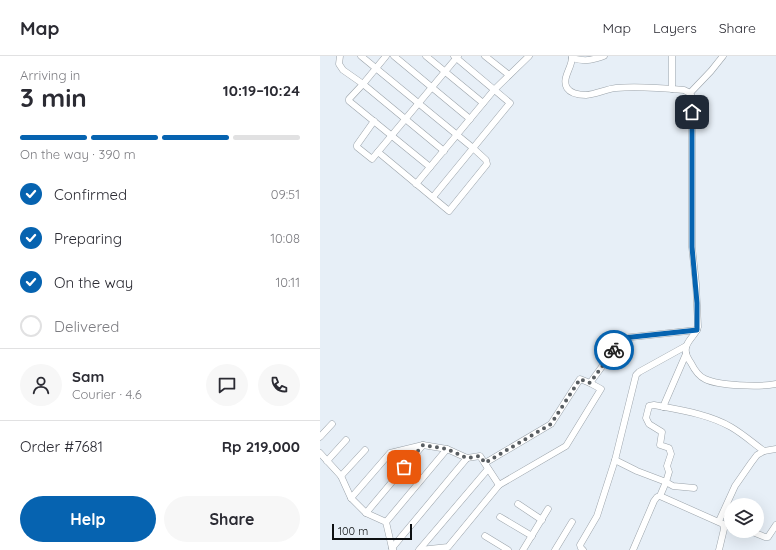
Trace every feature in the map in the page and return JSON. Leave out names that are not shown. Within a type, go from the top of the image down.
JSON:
[{"type":"street","points":[[340,56],[340,68],[363,84],[444,151]]},
{"type":"street","points":[[361,56],[473,148],[486,160],[487,164],[450,210],[447,210],[378,152]]},
{"type":"street","points":[[386,56],[349,99],[349,101],[430,167]]},
{"type":"street","points":[[394,56],[470,119]]},
{"type":"street","points":[[426,56],[484,103]]},
{"type":"street","points":[[485,56],[509,75]]},
{"type":"street","points":[[518,56],[526,58]]},
{"type":"street","points":[[583,550],[580,545],[597,516],[615,460],[636,375],[686,346],[697,330],[697,303],[692,247],[692,96],[684,90],[625,87],[586,95],[572,93],[567,88],[566,80],[572,57],[590,58],[604,56]]},
{"type":"street","points":[[672,56],[672,89]]},
{"type":"street","points":[[690,93],[723,56]]},
{"type":"street","points":[[374,121],[357,146],[371,158],[374,158],[456,57],[510,103],[433,197]]},
{"type":"street","points":[[416,184],[494,90],[526,58]]},
{"type":"street","points":[[590,383],[623,338],[697,330]]},
{"type":"street","points":[[663,407],[686,354],[686,346]]},
{"type":"street","points":[[686,354],[695,370],[706,380],[744,385],[763,386],[776,384]]},
{"type":"street","points":[[580,379],[601,389],[566,446],[499,485],[448,547],[419,550],[487,466],[551,424],[580,379]]},
{"type":"street","points":[[634,550],[654,501],[660,496],[666,482],[669,472],[667,466],[671,454],[669,448],[660,445],[662,432],[649,424],[646,418],[649,406],[654,405],[690,412],[720,422],[731,427],[764,451]]},
{"type":"street","points":[[320,437],[332,424]]},
{"type":"street","points":[[327,461],[346,440]]},
{"type":"street","points":[[351,498],[390,453],[423,445],[447,449],[467,458],[480,456],[499,485]]},
{"type":"street","points":[[366,513],[423,445]]},
{"type":"street","points":[[386,522],[447,449]]},
{"type":"street","points":[[719,550],[724,529],[721,522],[734,486],[757,455],[764,451],[776,449]]},
{"type":"street","points":[[341,476],[365,450]]},
{"type":"street","points":[[320,453],[341,476],[351,498],[366,513],[386,522]]},
{"type":"street","points":[[393,549],[467,458]]},
{"type":"street","points":[[615,460],[673,486],[694,488]]},
{"type":"street","points":[[660,496],[724,523]]},
{"type":"street","points":[[522,505],[542,520]]},
{"type":"street","points":[[523,550],[548,508]]},
{"type":"street","points":[[500,517],[532,536]]},
{"type":"street","points":[[386,522],[393,549]]},
{"type":"street","points":[[554,550],[572,522]]},
{"type":"street","points":[[764,536],[768,537],[776,525]]},
{"type":"street","points":[[485,536],[508,550]]},
{"type":"way so far","points":[[404,467],[423,445],[447,449],[467,458],[480,456],[485,463],[551,424],[580,379],[590,383],[614,350]]},
{"type":"route","points":[[614,350],[623,338],[697,330],[698,327],[696,284],[692,247],[692,112]]}]
